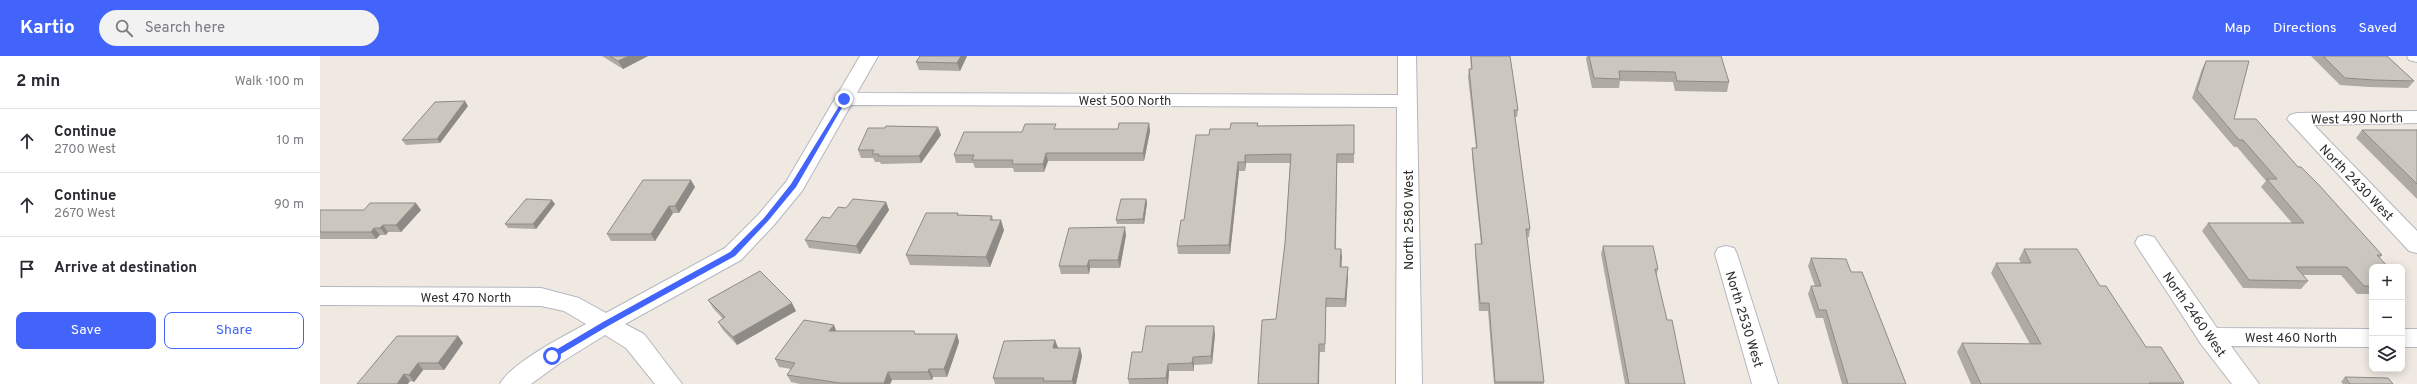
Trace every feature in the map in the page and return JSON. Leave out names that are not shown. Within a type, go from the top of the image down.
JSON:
[{"type":"street","points":[[513,384],[552,356],[605,324],[733,254],[766,220],[794,186],[869,56]]},
{"type":"street","name":"North 2580 West","points":[[1408,56],[1409,384]]},
{"type":"street","name":"West 500 North","points":[[844,99],[1407,101]]},
{"type":"street","name":"West 490 North","points":[[2297,119],[2417,117]]},
{"type":"street","name":"North 2430 West","points":[[2297,119],[2417,245]]},
{"type":"street","name":"North 2460 West","points":[[2146,244],[2210,337],[2246,384]]},
{"type":"street","name":"North 2530 West","points":[[1726,254],[1765,384]]},
{"type":"street","name":"West 470 North","points":[[320,296],[541,297],[571,304],[635,341],[669,384]]},
{"type":"street","name":"West 460 North","points":[[2210,337],[2369,338]]},
{"type":"street","points":[[2405,338],[2417,338]]},
{"type":"building","points":[[610,56],[629,56],[618,61]]},
{"type":"building","points":[[920,56],[961,56],[957,63],[916,62]]},
{"type":"building","points":[[1471,56],[1510,56],[1518,110],[1514,110],[1530,229],[1526,229],[1544,382],[1495,382],[1489,303],[1480,303],[1475,244],[1482,244],[1472,148],[1477,148],[1469,69],[1472,69]]},
{"type":"building","points":[[1589,56],[1721,56],[1729,82],[1677,81],[1675,72],[1619,71],[1620,79],[1594,78]]},
{"type":"building","points":[[2323,56],[2387,56],[2414,81],[2345,78]]},
{"type":"building","points":[[2206,61],[2249,61],[2234,119],[2256,119],[2298,167],[2301,167],[2319,185],[2382,255],[2377,255],[2385,264],[2369,264],[2369,286],[2364,286],[2347,267],[2296,267],[2308,281],[2249,280],[2208,223],[2304,223],[2267,179],[2277,179],[2243,140],[2239,140],[2197,90]]},
{"type":"building","points":[[465,101],[437,139],[402,140],[435,102]]},
{"type":"building","points":[[1119,123],[1149,123],[1143,153],[1046,153],[1043,164],[1012,164],[1013,160],[972,160],[974,155],[954,155],[964,132],[1022,132],[1025,124],[1056,124],[1054,129],[1118,129]]},
{"type":"building","points":[[1231,123],[1258,123],[1257,126],[1354,125],[1354,154],[1337,154],[1335,249],[1341,249],[1340,267],[1348,267],[1345,299],[1326,298],[1325,344],[1319,344],[1318,384],[1258,384],[1262,320],[1276,319],[1285,243],[1291,154],[1245,155],[1245,162],[1238,162],[1229,245],[1177,246],[1181,220],[1184,220],[1196,135],[1209,135],[1210,129],[1230,129]]},
{"type":"building","points":[[886,126],[938,127],[919,156],[878,156],[879,154],[872,154],[874,150],[858,150],[868,128],[885,128]]},
{"type":"building","points":[[2362,130],[2417,130],[2417,184]]},
{"type":"building","points":[[643,180],[691,180],[675,206],[669,206],[651,234],[607,234]]},
{"type":"building","points":[[526,199],[552,200],[533,224],[505,224]]},
{"type":"building","points":[[853,199],[886,202],[856,246],[805,240],[822,217],[830,218],[838,207],[846,208]]},
{"type":"building","points":[[1121,199],[1146,199],[1143,219],[1116,220]]},
{"type":"building","points":[[370,203],[416,203],[396,225],[383,225],[380,228],[374,228],[371,232],[320,232],[320,210],[364,210]]},
{"type":"building","points":[[926,213],[958,213],[957,215],[992,216],[990,220],[1001,220],[986,257],[906,255]]},
{"type":"building","points":[[1125,227],[1118,260],[1089,260],[1087,266],[1059,266],[1069,228]]},
{"type":"building","points":[[1603,246],[1653,246],[1658,269],[1655,269],[1667,320],[1672,320],[1685,384],[1629,384]]},
{"type":"building","points":[[2024,249],[2077,249],[2100,286],[2106,286],[2146,347],[2161,347],[2184,383],[1981,384],[1962,343],[2041,344],[1996,263],[2031,263]]},
{"type":"building","points":[[1811,258],[1846,259],[1851,272],[1862,272],[1906,384],[1848,384],[1826,310],[1819,310],[1811,286],[1821,286]]},
{"type":"building","points":[[760,271],[792,303],[733,337],[718,322],[725,317],[708,300]]},
{"type":"building","points":[[804,320],[834,325],[829,331],[914,331],[915,334],[957,334],[944,369],[929,369],[928,372],[888,372],[884,383],[840,383],[787,375],[795,363],[775,359]]},
{"type":"building","points":[[1146,326],[1214,326],[1211,356],[1193,357],[1192,363],[1168,364],[1166,378],[1128,379],[1132,352],[1142,352]]},
{"type":"building","points":[[397,336],[458,336],[438,363],[418,363],[409,375],[404,374],[397,384],[357,384]]},
{"type":"building","points":[[1055,340],[1053,348],[1080,348],[1072,381],[1043,381],[1044,378],[993,378],[1004,341]]},
{"type":"building","points":[[2345,377],[2388,378],[2393,384],[2350,384]]},
{"type":"route","points":[[552,356],[605,324],[733,254],[766,220],[794,186],[844,99]]}]
